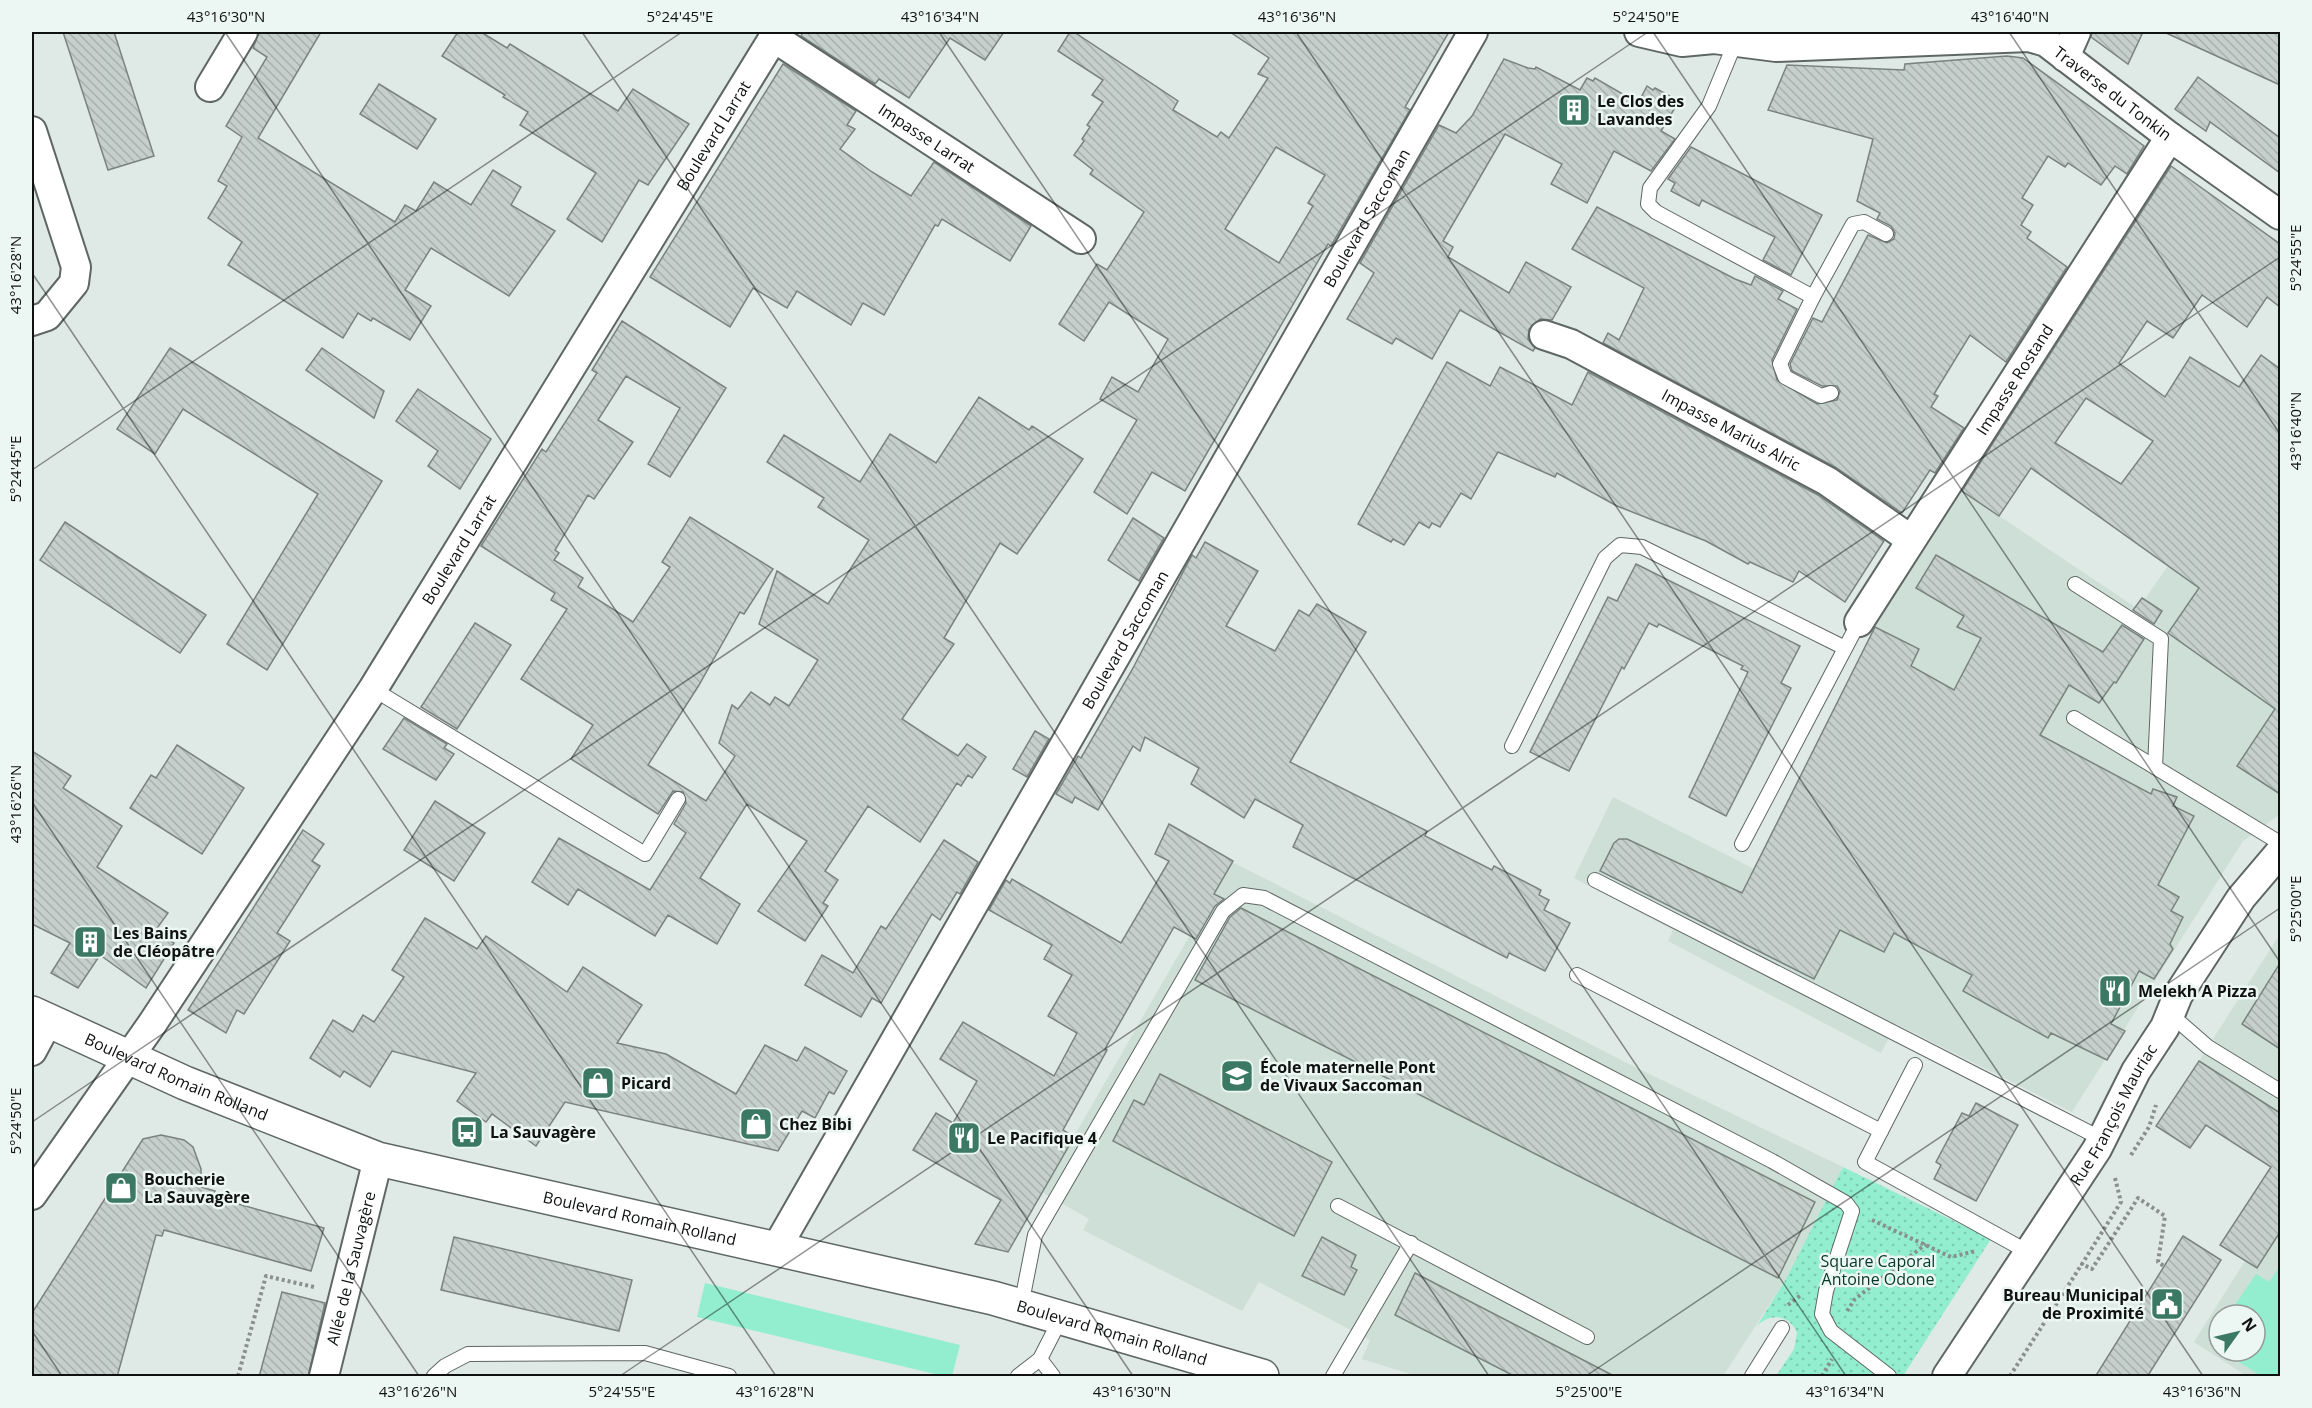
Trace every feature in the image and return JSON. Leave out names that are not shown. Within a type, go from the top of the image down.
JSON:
[{"type":"main road","name":"Boulevard Romain Rolland","points":[[40,1017],[127,1058],[378,1159],[777,1247],[1062,1316],[1228,1372],[1262,1377]]},
{"type":"street","points":[[210,87],[243,32]]},
{"type":"street","name":"Boulevard Saccoman","points":[[777,1247],[1473,32]]},
{"type":"street","name":"Traverse du Tonkin","points":[[1639,32],[1682,42],[1714,39],[1776,47],[2029,36],[2046,42],[2071,44],[2170,137],[2280,215]]},
{"type":"street","name":"Impasse Larrat","points":[[775,34],[1081,239]]},
{"type":"street","name":"Boulevard Larrat","points":[[32,1195],[127,1058],[373,689],[775,34]]},
{"type":"street","points":[[32,131],[76,267],[74,283],[61,299],[47,316],[32,321]]},
{"type":"street","name":"Impasse Rostand","points":[[1859,622],[1910,539],[2170,137]]},
{"type":"street","name":"Impasse Marius Alric","points":[[1544,335],[1571,344],[1827,481],[1910,539]]},
{"type":"street","name":"Rue François Mauriac","points":[[1947,1377],[2102,1139],[2136,1071],[2165,1027],[2178,995],[2241,898],[2280,852]]},
{"type":"street","points":[[32,1051],[40,1017]]},
{"type":"street","name":"Allée de la Sauvagère","points":[[324,1377],[378,1159]]},
{"type":"lane","points":[[1735,43],[1709,106],[1650,188],[1648,204],[1656,212],[1813,297]]},
{"type":"lane","points":[[1831,393],[1821,396],[1785,377],[1780,364],[1853,224],[1864,222],[1886,234]]},
{"type":"lane","points":[[1512,746],[1605,558],[1620,545],[1642,548],[1845,648]]},
{"type":"lane","points":[[2075,584],[2161,639],[2155,767]]},
{"type":"lane","points":[[1742,844],[1859,622]]},
{"type":"lane","points":[[373,689],[645,854],[678,799]]},
{"type":"lane","points":[[2074,718],[2280,843]]},
{"type":"lane","points":[[1595,880],[2102,1139]]},
{"type":"lane","points":[[1021,1306],[1035,1235],[1223,911],[1244,895],[1264,898],[1772,1161],[1846,1203],[1852,1211],[1826,1291],[1822,1314],[1831,1331],[1889,1377]]},
{"type":"lane","points":[[1577,975],[1881,1131]]},
{"type":"lane","points":[[2170,1014],[2208,1047],[2280,1091]]},
{"type":"lane","points":[[1915,1065],[1865,1162],[2028,1252]]},
{"type":"lane","points":[[1338,1206],[1587,1336]]},
{"type":"lane","points":[[1333,1377],[1411,1244]]},
{"type":"lane","points":[[1018,1377],[1040,1359],[1062,1316]]},
{"type":"lane","points":[[1752,1377],[1782,1328]]},
{"type":"lane","points":[[435,1377],[445,1366],[468,1354],[645,1353],[729,1377]]},
{"type":"lane","points":[[1040,1359],[1053,1377]]},
{"type":"path","points":[[2126,1162],[2149,1127],[2158,1099]]},
{"type":"path","points":[[2010,1377],[2121,1202],[2114,1180],[2120,1171]]},
{"type":"path","points":[[2082,1264],[2092,1269],[2138,1198],[2165,1216],[2158,1263],[2164,1266]]},
{"type":"path","points":[[1852,1211],[1951,1257],[1973,1251],[1990,1251],[1999,1237]]},
{"type":"path","points":[[1831,1331],[1855,1299],[1926,1244]]},
{"type":"path","points":[[238,1377],[266,1276],[344,1294]]},
{"type":"path","points":[[1784,1313],[1788,1305],[1806,1290]]},
{"type":"shaded area","points":[[2222,488],[2280,530],[2280,814],[2243,841],[2072,1112],[1896,1024],[1881,1053],[1668,941],[1673,930],[1574,878],[1613,797],[1754,869],[1875,627],[1962,491],[2138,609]]},
{"type":"shaded area","points":[[1232,862],[1641,1070],[1843,1167],[1786,1279],[1723,1376],[1417,1376],[1362,1359],[1370,1340],[1259,1282],[1242,1311],[1083,1230],[1089,1219],[1042,1192]]},
{"type":"shaded area","points":[[2280,934],[2280,1113],[2199,1061]]},
{"type":"shaded area","points":[[2280,1232],[2280,1376],[2247,1376],[2227,1363],[2267,1363],[2267,1303],[2219,1303],[2245,1261],[2257,1268]]},
{"type":"shaded area","points":[[2207,1321],[2207,1350],[2194,1342]]},
{"type":"green space","name":"Square Caporal Antoine Odone","points":[[1843,1167],[1991,1239],[1903,1376],[1776,1376],[1794,1349],[1797,1333],[1790,1322],[1774,1317],[1757,1326],[1786,1279]]},
{"type":"green space","points":[[2280,1266],[2280,1376],[2261,1376],[2241,1363],[2267,1363],[2267,1303],[2236,1303],[2256,1274],[2269,1282]]},
{"type":"green space","points":[[705,1283],[960,1345],[952,1376],[943,1376],[697,1317]]},
{"type":"building","points":[[63,32],[114,32],[154,156],[108,170]]},
{"type":"building","points":[[259,32],[321,32],[258,138],[395,222],[405,205],[416,211],[434,182],[471,205],[493,170],[521,187],[511,205],[555,231],[509,296],[431,248],[405,290],[431,306],[410,340],[373,318],[371,321],[358,313],[343,338],[228,265],[242,242],[208,218],[227,186],[218,181],[242,137],[226,126],[267,57],[253,48]]},
{"type":"building","points":[[458,32],[481,32],[507,48],[510,44],[618,111],[633,89],[689,124],[648,185],[639,180],[602,242],[567,219],[596,173],[520,125],[528,112],[442,56]]},
{"type":"building","points":[[803,32],[1004,32],[985,60],[950,38],[909,98],[879,79],[875,84],[801,36]]},
{"type":"building","points":[[1070,32],[1074,32],[1178,101],[1173,110],[1217,137],[1221,132],[1229,138],[1268,78],[1258,74],[1269,58],[1230,32],[1449,32],[1405,107],[1410,110],[1331,246],[1328,244],[1185,491],[1152,472],[1127,514],[1094,492],[1137,420],[1100,399],[1112,377],[1138,392],[1168,339],[1109,302],[1084,341],[1059,324],[1097,264],[1107,270],[1144,212],[1090,174],[1093,170],[1074,155],[1084,141],[1082,139],[1090,127],[1087,125],[1103,102],[1092,95],[1103,80],[1058,51]],"holes":[[[1276,147],[1325,175],[1308,203],[1313,206],[1279,263],[1225,229]]]},
{"type":"building","points":[[2092,32],[2143,32],[2128,64],[2091,37]]},
{"type":"building","points":[[2164,32],[2280,32],[2280,85]]},
{"type":"building","points":[[2007,56],[2023,58],[2144,146],[2127,174],[2115,166],[2101,185],[2068,163],[2065,167],[2048,156],[2022,198],[2033,205],[2021,225],[2031,232],[2027,238],[2067,267],[2006,362],[1970,335],[1934,394],[1938,396],[1931,407],[1964,428],[1935,473],[1930,470],[1902,513],[1835,467],[1603,343],[1608,333],[1619,340],[1644,288],[1572,249],[1597,207],[1735,279],[1751,285],[1755,276],[1783,291],[1778,299],[1797,309],[1772,360],[1777,380],[1817,404],[1837,400],[1840,391],[1837,386],[1822,386],[1792,371],[1790,364],[1813,318],[1822,322],[1868,235],[1887,243],[1894,239],[1895,233],[1891,226],[1877,219],[1880,213],[1857,201],[1873,139],[1768,110],[1787,65],[1904,70],[1905,64]]},
{"type":"building","points":[[1504,59],[1528,68],[1535,69],[1536,67],[1580,90],[1587,78],[1593,81],[1595,78],[1638,103],[1647,86],[1653,90],[1655,88],[1679,101],[1661,131],[1675,139],[1651,171],[1614,151],[1587,203],[1551,184],[1562,164],[1505,134],[1443,241],[1453,247],[1448,257],[1509,293],[1526,262],[1571,287],[1552,320],[1540,319],[1529,329],[1528,339],[1535,348],[1533,351],[1460,310],[1432,359],[1396,338],[1392,344],[1347,319],[1374,273],[1360,263],[1439,125],[1456,133],[1472,116]]},
{"type":"building","points":[[783,64],[856,111],[847,125],[855,129],[840,149],[872,172],[911,196],[934,162],[1031,226],[1010,261],[942,219],[938,226],[935,225],[884,315],[863,303],[851,325],[797,291],[787,308],[753,288],[730,327],[650,277]]},
{"type":"building","points":[[2198,77],[2280,138],[2280,173],[2210,122],[2206,131],[2175,109]]},
{"type":"building","points":[[379,84],[436,119],[417,149],[360,114]]},
{"type":"building","points":[[1691,147],[1822,215],[1791,275],[1763,260],[1775,237],[1702,200],[1699,206],[1671,191],[1675,183],[1668,179]]},
{"type":"building","points":[[2171,166],[2280,244],[2280,307],[2267,297],[2247,327],[2202,295],[2173,338],[2147,321],[2119,363],[2165,397],[2190,357],[2239,387],[2261,355],[2280,369],[2280,794],[2237,766],[2275,709],[2168,633],[2199,588],[2031,468],[1999,516],[1962,491]],"holes":[[[2086,398],[2153,441],[2121,484],[2055,443]]]},
{"type":"building","points":[[622,321],[726,388],[670,477],[648,464],[680,408],[626,376],[598,420],[633,442],[594,499],[588,495],[555,550],[559,553],[554,560],[583,578],[578,587],[633,622],[670,567],[662,562],[690,517],[773,569],[744,614],[740,612],[699,685],[648,765],[706,801],[735,756],[719,743],[732,705],[738,709],[751,692],[770,705],[775,697],[789,706],[818,660],[759,624],[777,571],[828,604],[869,540],[818,507],[824,498],[767,462],[784,435],[860,482],[890,434],[936,463],[979,397],[1029,430],[1032,426],[1083,459],[1017,554],[1000,543],[944,638],[954,644],[902,719],[958,756],[967,744],[986,757],[972,778],[968,775],[961,786],[957,783],[920,842],[868,806],[825,871],[838,880],[823,903],[828,906],[805,941],[758,911],[807,841],[747,804],[700,878],[740,904],[717,944],[668,915],[655,936],[578,889],[568,905],[532,882],[559,838],[650,890],[686,833],[674,824],[686,803],[683,792],[673,791],[658,814],[571,759],[593,725],[521,679],[567,609],[551,600],[555,593],[481,546],[542,449],[546,452],[597,373],[592,370]]},
{"type":"building","points":[[170,348],[382,481],[267,670],[227,644],[318,494],[183,409],[155,454],[117,429]]},
{"type":"building","points":[[322,348],[384,391],[374,418],[306,370]]},
{"type":"building","points":[[1447,362],[1490,386],[1500,367],[1572,405],[1588,372],[1818,495],[1884,541],[1845,602],[1799,571],[1793,582],[1750,562],[1748,564],[1706,541],[1617,506],[1557,473],[1555,477],[1498,452],[1471,499],[1461,493],[1440,527],[1432,523],[1429,528],[1419,522],[1404,545],[1393,539],[1391,542],[1358,524]]},
{"type":"building","points":[[418,389],[491,439],[460,489],[428,466],[438,451],[396,421]]},
{"type":"building","points":[[1133,518],[1164,538],[1139,581],[1108,560]]},
{"type":"building","points":[[65,522],[206,615],[180,653],[40,560]]},
{"type":"building","points":[[1205,542],[1258,571],[1226,626],[1275,651],[1299,610],[1309,616],[1317,604],[1366,632],[1290,762],[1427,831],[1425,836],[1492,870],[1494,866],[1541,890],[1539,895],[1549,900],[1544,910],[1570,923],[1545,971],[1509,953],[1507,958],[1293,847],[1303,825],[1255,799],[1244,818],[1191,784],[1199,768],[1145,737],[1140,751],[1133,746],[1098,810],[1075,797],[1072,803],[1056,794],[1078,756],[1081,758],[1132,670],[1192,555],[1196,558]]},
{"type":"building","points":[[1936,555],[2103,652],[2122,625],[2144,639],[2116,683],[2114,682],[2099,703],[2069,685],[2040,735],[2151,794],[2153,789],[2177,797],[2173,806],[2194,816],[2158,885],[2179,897],[2171,911],[2183,917],[2170,944],[2173,949],[2154,979],[2139,971],[2111,1024],[2125,1031],[2107,1060],[2051,1033],[2048,1038],[1963,991],[1972,975],[1894,933],[1884,952],[1840,930],[1814,979],[1600,871],[1614,843],[1619,839],[1627,839],[1742,893],[1875,627],[1919,649],[1911,666],[1954,690],[1981,638],[1957,627],[1964,616],[1916,588]]},
{"type":"building","points":[[1636,564],[1800,646],[1781,683],[1791,688],[1726,816],[1689,797],[1748,672],[1741,669],[1743,666],[1659,624],[1657,627],[1649,623],[1624,669],[1622,667],[1569,771],[1530,752],[1608,597],[1617,601]]},
{"type":"building","points":[[2142,598],[2162,611],[2154,624],[2133,610]]},
{"type":"building","points":[[475,623],[511,645],[457,729],[421,707]]},
{"type":"building","points":[[404,718],[447,744],[444,748],[454,754],[436,780],[383,749]]},
{"type":"building","points":[[1035,731],[1049,739],[1027,777],[1013,769]]},
{"type":"building","points":[[177,745],[244,788],[202,854],[130,808],[151,775],[156,778]]},
{"type":"building","points":[[32,751],[71,776],[63,788],[122,826],[97,867],[168,913],[155,931],[174,943],[146,988],[100,955],[78,988],[51,973],[70,943],[32,924]]},
{"type":"building","points":[[435,801],[485,833],[454,881],[404,850]]},
{"type":"building","points":[[1169,824],[1233,861],[1214,894],[1224,899],[1215,906],[1196,939],[1174,927],[1105,1049],[1107,1050],[1063,1130],[1074,1137],[1008,1252],[975,1244],[1001,1200],[913,1150],[936,1113],[953,1123],[977,1081],[940,1059],[963,1022],[1054,1076],[1077,1033],[1048,1016],[1072,975],[1044,959],[1052,945],[989,910],[1006,880],[1010,883],[1012,879],[1121,943],[1169,861],[1155,854]]},
{"type":"building","points":[[303,830],[324,844],[312,861],[320,866],[277,933],[290,941],[244,1014],[237,1010],[226,1033],[188,1010]]},
{"type":"building","points":[[944,840],[978,862],[960,894],[957,892],[940,920],[932,914],[881,1003],[872,998],[861,1017],[805,985],[822,955],[853,973],[881,926],[886,929]]},
{"type":"building","points":[[1241,908],[1815,1202],[1778,1278],[1195,980],[1230,917]]},
{"type":"building","points":[[425,918],[477,949],[486,936],[567,992],[583,967],[642,1005],[617,1043],[666,1054],[736,1094],[765,1045],[797,1061],[805,1047],[847,1071],[834,1094],[829,1092],[815,1118],[802,1111],[778,1151],[565,1102],[536,1146],[492,1114],[486,1122],[457,1101],[476,1073],[392,1051],[370,1087],[344,1071],[340,1077],[310,1058],[333,1020],[353,1032],[363,1015],[374,1022],[404,977],[392,970]]},
{"type":"building","points":[[2280,963],[2280,1049],[2242,1024]]},
{"type":"building","points":[[2199,1061],[2280,1113],[2280,1232],[2257,1268],[2220,1245],[2271,1167],[2206,1125],[2190,1148],[2156,1126]]},
{"type":"building","points":[[1160,1074],[1332,1162],[1294,1236],[1113,1141],[1134,1100],[1144,1105]]},
{"type":"building","points":[[1976,1103],[2018,1125],[1976,1201],[1934,1179],[1941,1165],[1936,1162],[1962,1113],[1969,1116]]},
{"type":"building","points":[[161,1135],[184,1140],[193,1147],[201,1169],[201,1187],[215,1191],[213,1197],[324,1228],[311,1271],[164,1230],[162,1236],[156,1235],[117,1377],[32,1377],[32,1313],[143,1139]]},
{"type":"building","points":[[2183,1236],[2221,1260],[2147,1377],[2095,1377]]},
{"type":"building","points":[[454,1237],[632,1280],[619,1331],[441,1290]]},
{"type":"building","points":[[1322,1237],[1356,1255],[1351,1267],[1357,1270],[1344,1295],[1302,1276]]},
{"type":"building","points":[[1415,1273],[1616,1377],[1516,1377],[1395,1315]]},
{"type":"building","points":[[282,1292],[325,1303],[308,1377],[259,1377]]},
{"type":"place","name":"Le Clos des Lavandes","points":[[1574,110]]},
{"type":"place","name":"Les Bains de Cléopâtre","points":[[90,942]]},
{"type":"place","name":"Melekh A Pizza","points":[[2115,991]]},
{"type":"place","name":"École maternelle Pont de Vivaux Saccoman","points":[[1237,1076]]},
{"type":"place","name":"Picard","points":[[598,1083]]},
{"type":"place","name":"Chez Bibi","points":[[756,1124]]},
{"type":"place","name":"La Sauvagère","points":[[467,1132]]},
{"type":"place","name":"Le Pacifique 4","points":[[964,1138]]},
{"type":"place","name":"Boucherie La Sauvagère","points":[[121,1188]]},
{"type":"place","name":"Bureau Municipal de Proximité","points":[[2167,1304]]}]
